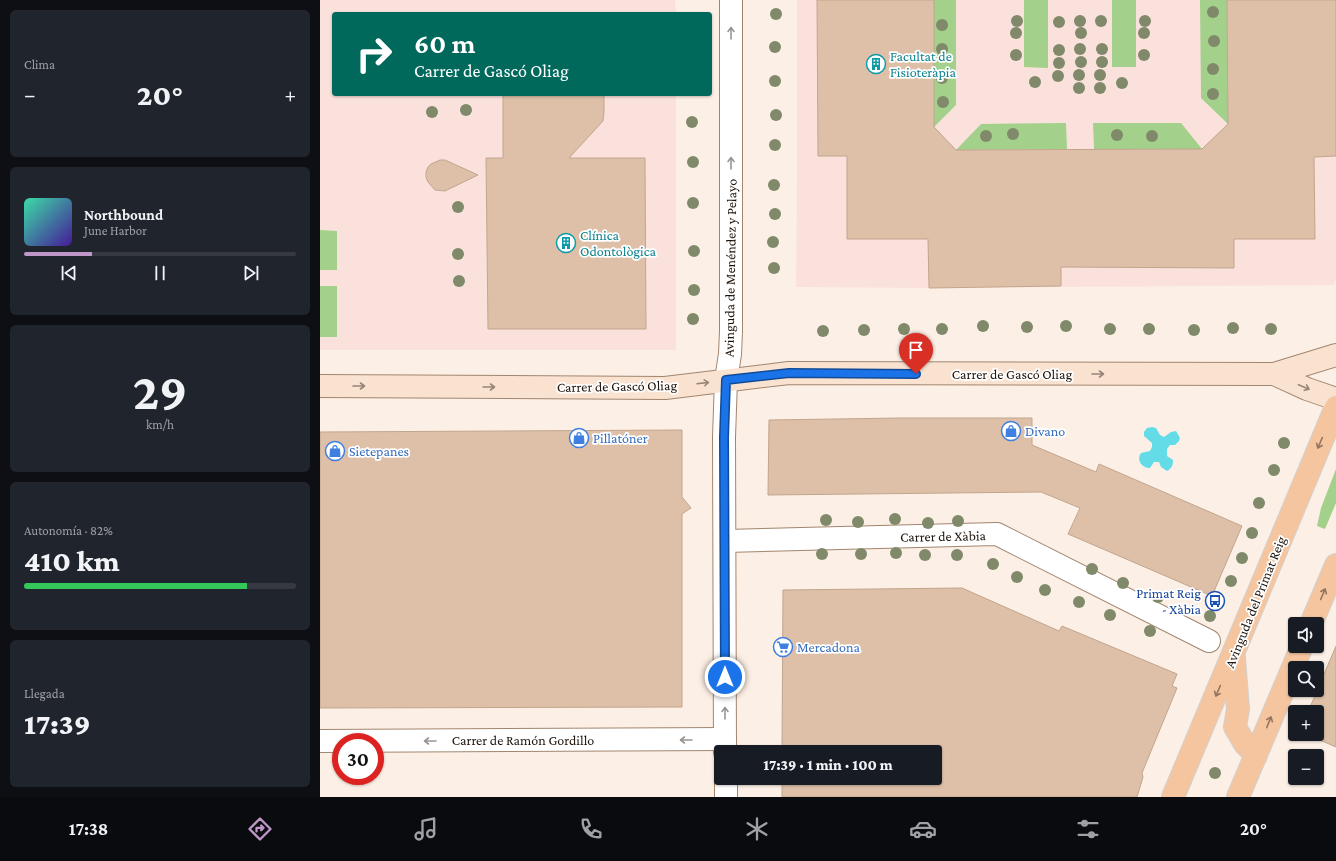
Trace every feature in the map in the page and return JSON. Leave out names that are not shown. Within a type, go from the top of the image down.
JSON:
[{"type":"main road","name":"Avinguda del Primat Reig","points":[[1173,797],[1320,442],[1336,407]]},
{"type":"main road","points":[[1314,617],[1336,565]]},
{"type":"main road","points":[[1238,797],[1299,653]]},
{"type":"main road","points":[[1233,655],[1238,709],[1235,728],[1245,744],[1256,755]]},
{"type":"street","name":"Avinguda de Menéndez y Pelayo","points":[[725,745],[724,437],[726,380],[730,354],[731,331],[731,0]]},
{"type":"street","name":"Carrer de Gascó Oliag","points":[[320,386],[665,388],[789,373],[1274,374],[1336,355]]},
{"type":"street","name":"Carrer de Gascó Oliag","points":[[1274,374],[1336,399]]},
{"type":"street","name":"Carrer de Xàbia","points":[[725,541],[997,534],[1209,641]]},
{"type":"street","name":"Carrer de Ramón Gordillo","points":[[320,741],[714,746]]},
{"type":"street","points":[[726,785],[726,797]]},
{"type":"shaded area","points":[[320,0],[675,0],[676,12],[332,12],[332,96],[676,96],[676,350],[320,350]]},
{"type":"shaded area","points":[[797,0],[1336,0],[1336,279],[1333,285],[929,288],[796,287]]},
{"type":"green space","points":[[934,0],[956,0],[956,105],[934,127]]},
{"type":"green space","points":[[1024,0],[1048,0],[1048,68],[1024,67]]},
{"type":"green space","points":[[1112,0],[1136,0],[1136,67],[1112,67]]},
{"type":"green space","points":[[1200,0],[1227,0],[1228,124],[1201,98]]},
{"type":"green space","points":[[1066,123],[1067,149],[956,150],[981,124]]},
{"type":"green space","points":[[1093,123],[1181,123],[1202,149],[1094,149]]},
{"type":"green space","points":[[320,230],[337,231],[337,270],[320,270]]},
{"type":"green space","points":[[320,286],[337,286],[337,337],[320,337]]},
{"type":"green space","points":[[1336,469],[1336,503],[1325,529],[1317,526],[1321,508]]},
{"type":"water","points":[[1147,428],[1156,428],[1160,435],[1164,437],[1171,432],[1176,431],[1180,438],[1175,445],[1170,445],[1167,449],[1167,456],[1173,460],[1173,464],[1167,471],[1161,467],[1159,462],[1154,462],[1150,468],[1147,468],[1142,465],[1140,461],[1139,458],[1141,453],[1150,451],[1152,447],[1152,443],[1144,436],[1144,432]]},
{"type":"building","points":[[817,0],[934,0],[934,127],[956,150],[1202,149],[1228,124],[1227,0],[1336,0],[1336,156],[1314,157],[1315,239],[1234,239],[1234,268],[1061,267],[1061,286],[929,288],[928,239],[847,239],[847,156],[818,156]]},
{"type":"building","name":"Clínica Odontològica","points":[[503,96],[604,96],[603,121],[569,158],[645,158],[646,329],[488,329],[486,158],[503,158]]},
{"type":"building","points":[[440,160],[445,160],[478,175],[445,191],[435,190],[428,182],[426,172],[431,164]]},
{"type":"building","points":[[1032,418],[1032,445],[1096,472],[1099,464],[1242,526],[1212,596],[1068,534],[1080,508],[1041,492],[768,495],[769,420]]},
{"type":"building","points":[[682,430],[682,497],[691,508],[682,514],[682,707],[320,708],[320,432]]},
{"type":"building","points":[[962,588],[1059,631],[1062,626],[1177,674],[1172,686],[1177,688],[1142,773],[1143,777],[1137,797],[782,797],[782,785],[942,785],[942,745],[782,745],[783,590]]},
{"type":"building","points":[[1336,646],[1336,747],[1322,741],[1324,741],[1324,705],[1311,705],[1314,697],[1324,697],[1324,674]]},
{"type":"place","name":"Facultat de Fisioteràpia","points":[[876,64]]},
{"type":"place","name":"Clínica Odontològica","points":[[566,243]]},
{"type":"place","name":"Divano","points":[[1011,431]]},
{"type":"place","name":"Pillatóner","points":[[579,438]]},
{"type":"place","name":"Sietepanes","points":[[335,451]]},
{"type":"place","name":"Primat Reig - Xàbia","points":[[1215,601]]},
{"type":"place","name":"Mercadona","points":[[783,647]]},
{"type":"route","points":[[725,677],[724,437],[726,380],[789,373],[916,374]]}]
